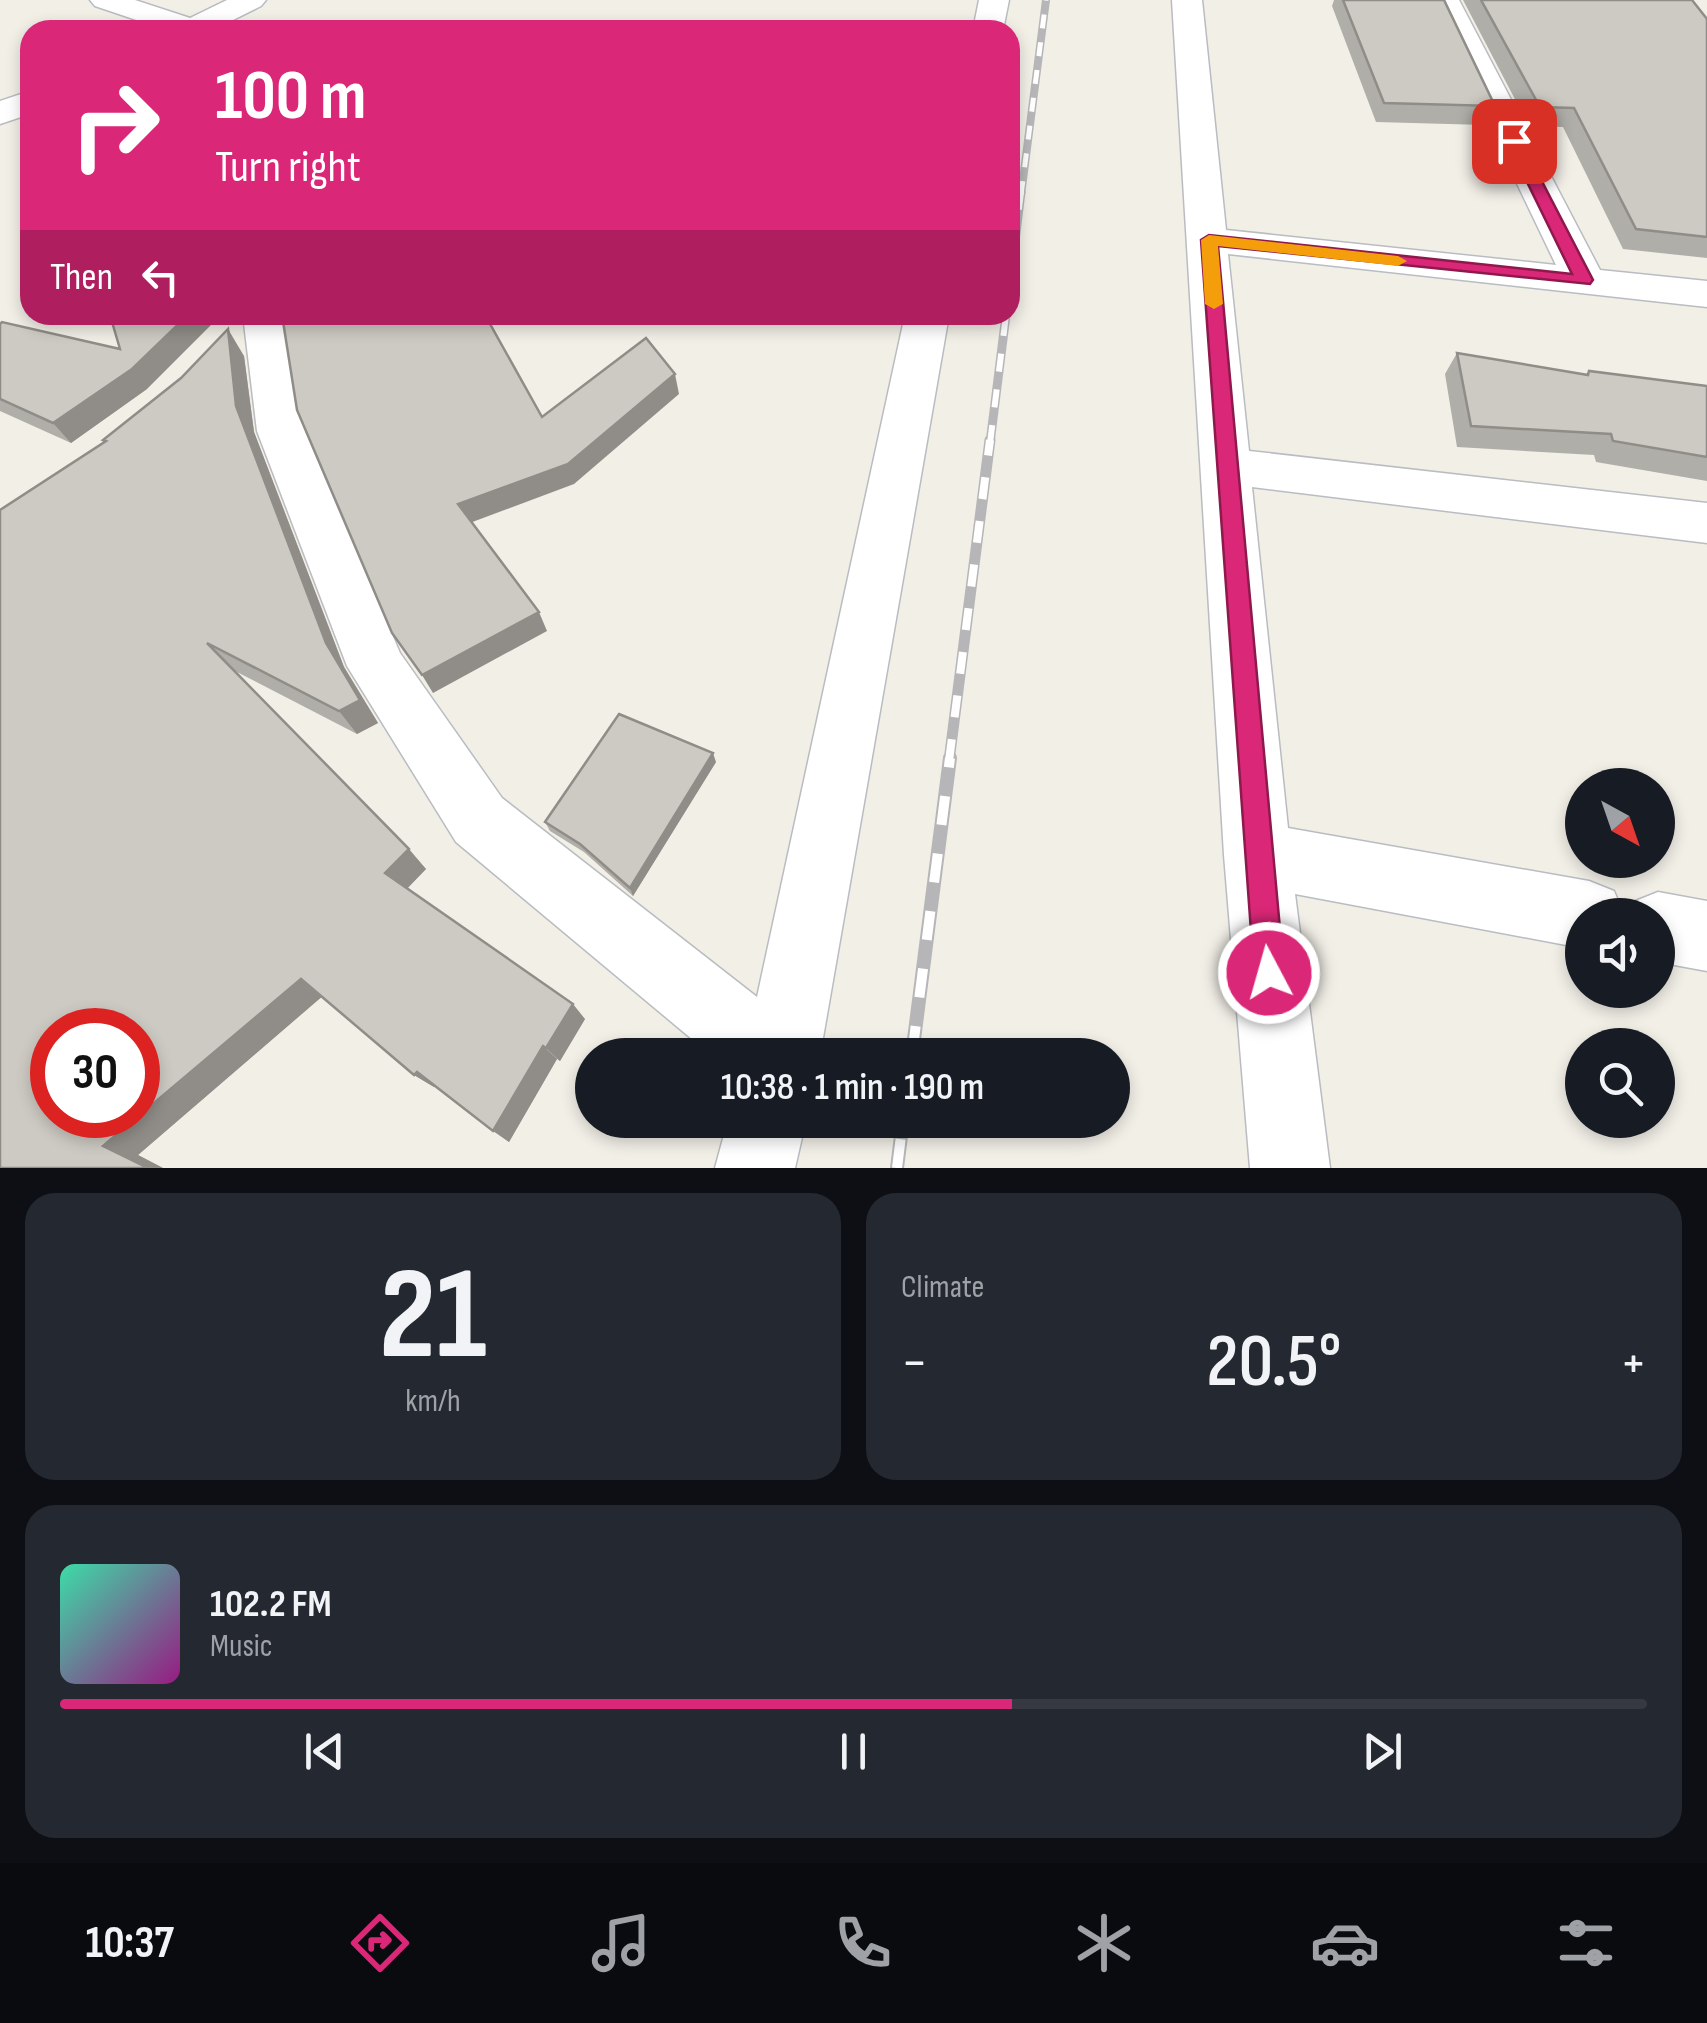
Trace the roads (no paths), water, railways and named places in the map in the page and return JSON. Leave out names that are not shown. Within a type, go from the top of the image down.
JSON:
[{"type":"street","points":[[105,0],[165,20]]},
{"type":"street","points":[[211,20],[252,0]]},
{"type":"street","points":[[1186,0],[1209,240],[1257,856],[1290,1168]]},
{"type":"street","points":[[1444,0],[1584,280]]},
{"type":"street","points":[[1209,240],[1707,294]]},
{"type":"street","points":[[785,1038],[925,325]]},
{"type":"street","points":[[245,327],[281,431],[376,666],[479,820],[749,1038]]},
{"type":"street","points":[[1227,466],[1707,523]]},
{"type":"street","points":[[1257,856],[1565,911]]},
{"type":"street","points":[[1675,930],[1707,936]]},
{"type":"street","points":[[756,1168],[763,1138]]},
{"type":"railway","points":[[1021,195],[1046,0]]},
{"type":"railway","points":[[1020,200],[1021,192]]},
{"type":"railway","points":[[990,443],[1005,325]]},
{"type":"railway","points":[[949,761],[990,440]]},
{"type":"railway","points":[[914,1038],[950,758]]},
{"type":"railway","points":[[897,1168],[901,1138]]}]
